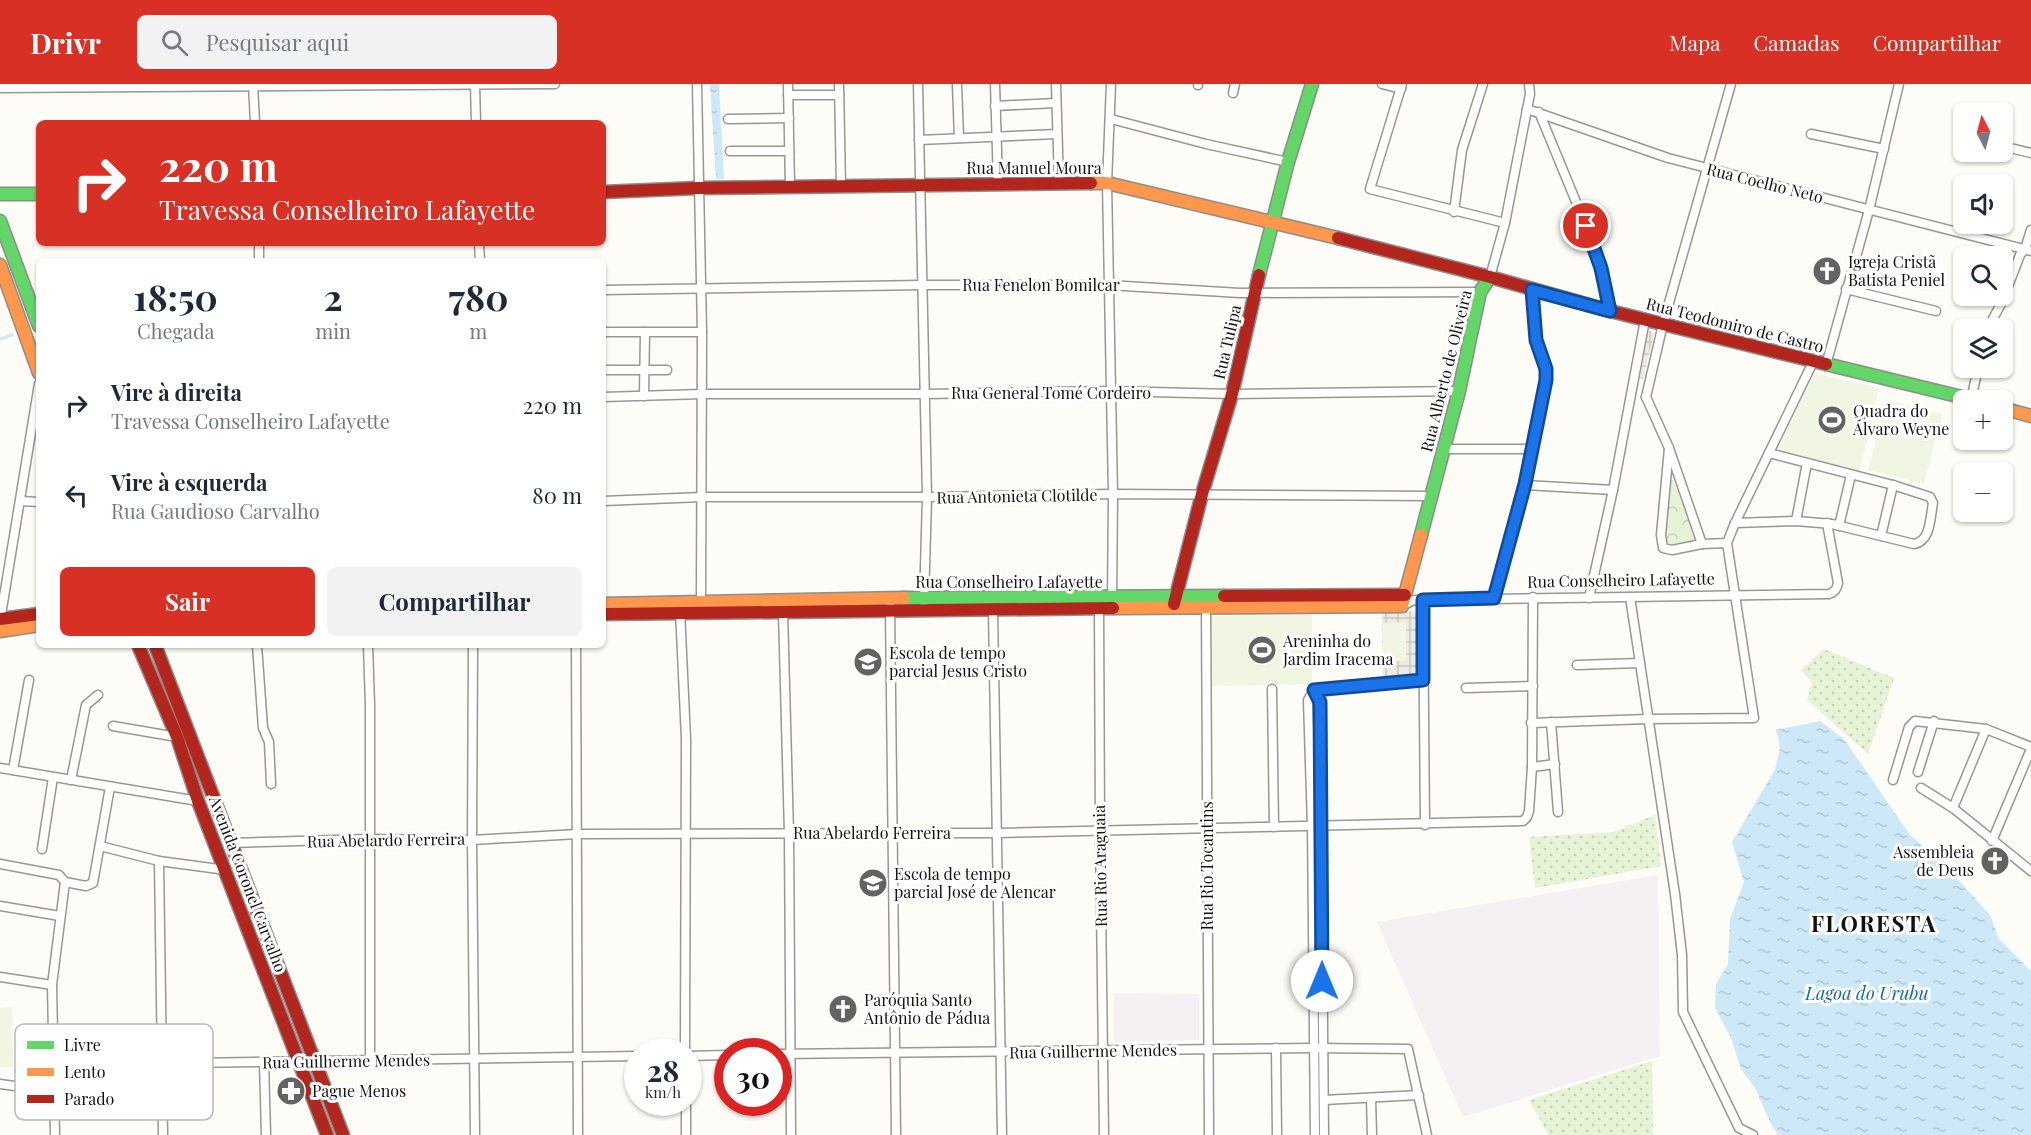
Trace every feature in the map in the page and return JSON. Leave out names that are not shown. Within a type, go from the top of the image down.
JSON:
[{"type":"street","points":[[475,84],[476,120]]},
{"type":"street","points":[[0,88],[21,86],[555,84]]},
{"type":"street","points":[[697,84],[702,332],[701,602]]},
{"type":"street","points":[[788,84],[790,187]]},
{"type":"street","points":[[839,84],[840,187]]},
{"type":"street","points":[[918,84],[927,497],[924,604]]},
{"type":"street","points":[[957,84],[959,138]]},
{"type":"street","points":[[995,84],[998,184]]},
{"type":"street","points":[[1056,84],[1059,183]]},
{"type":"street","name":"Rua Rio Araguaia","points":[[1104,1135],[1100,830],[1105,603],[1113,494],[1107,183],[1111,84]]},
{"type":"street","name":"Rua Tulipa","points":[[1174,602],[1232,394],[1288,162],[1312,84]]},
{"type":"street","points":[[1382,84],[1401,87],[1370,189],[1505,223]]},
{"type":"street","points":[[1454,212],[1462,150],[1483,84]]},
{"type":"street","points":[[1527,109],[1529,84]]},
{"type":"street","points":[[1702,544],[1669,448],[1646,397],[1663,324],[1731,84]]},
{"type":"street","points":[[1532,723],[1754,718],[1727,543],[1769,453],[1820,364],[1846,290],[1869,210],[1899,84]]},
{"type":"street","points":[[253,85],[255,120]]},
{"type":"street","points":[[788,95],[839,95]]},
{"type":"street","points":[[996,106],[1056,103]]},
{"type":"street","name":"Rua Coelho Neto","points":[[1527,109],[1635,147],[1708,169],[2028,250]]},
{"type":"street","name":"Rua Alberto de Oliveira","points":[[1411,600],[1432,496],[1459,391],[1480,292],[1490,277],[1505,223],[1527,109]]},
{"type":"street","points":[[1539,112],[1601,268],[1610,311]]},
{"type":"street","points":[[728,119],[789,118]]},
{"type":"street","points":[[1111,119],[1206,144],[1288,162]]},
{"type":"street","points":[[919,140],[1057,134]]},
{"type":"street","points":[[1811,134],[1884,149]]},
{"type":"street","points":[[2013,149],[2031,153]]},
{"type":"street","points":[[730,151],[789,151]]},
{"type":"street","name":"Rua Manuel Moura","points":[[606,192],[698,188],[1107,183],[1490,277]]},
{"type":"street","points":[[0,194],[36,194]]},
{"type":"street","points":[[0,221],[32,296],[36,313]]},
{"type":"street","points":[[1993,318],[2020,255],[2028,250],[2031,230]]},
{"type":"street","points":[[0,265],[36,364]]},
{"type":"street","name":"Rua Teodomiro de Castro","points":[[1490,277],[1645,320],[1953,396]]},
{"type":"street","name":"Rua Fenelon Bomilcar","points":[[606,290],[923,285],[1108,285],[1255,292],[1480,292]]},
{"type":"street","points":[[1494,598],[1533,449],[1546,369],[1536,340],[1532,290]]},
{"type":"street","points":[[1846,290],[1936,311]]},
{"type":"street","points":[[1589,598],[1613,490],[1645,320]]},
{"type":"street","points":[[606,332],[702,332]]},
{"type":"street","points":[[644,396],[645,332]]},
{"type":"street","points":[[606,370],[668,370]]},
{"type":"street","name":"Rua General Tomé Cordeiro","points":[[606,397],[702,393],[925,394],[1111,391],[1232,394],[1459,391]]},
{"type":"street","points":[[1632,395],[1646,397]]},
{"type":"street","points":[[36,404],[0,620],[36,614]]},
{"type":"street","points":[[2013,411],[2031,416]]},
{"type":"street","points":[[1669,448],[1661,535],[1663,548],[1672,550],[1702,544],[1727,543]]},
{"type":"street","points":[[1444,449],[1533,449]]},
{"type":"street","points":[[1735,523],[1796,521],[1839,525],[1917,544],[1926,537],[1933,499],[1893,485],[1769,453]]},
{"type":"street","points":[[1796,521],[1807,463]]},
{"type":"street","points":[[1839,525],[1851,475]]},
{"type":"street","points":[[1525,484],[1613,490]]},
{"type":"street","points":[[1881,536],[1893,485]]},
{"type":"street","name":"Rua Antonieta Clotilde","points":[[606,501],[702,497],[1113,494],[1432,496]]},
{"type":"street","points":[[21,501],[36,502]]},
{"type":"street","name":"Rua Conselheiro Lafayette","points":[[606,614],[680,608],[701,602],[1105,603],[1828,594],[1837,588],[1838,582],[1827,524]]},
{"type":"street","points":[[1533,597],[1532,767],[1555,764]]},
{"type":"street","points":[[1630,597],[1675,894],[1681,945],[1683,1012],[1739,1128],[1753,1135]]},
{"type":"street","points":[[1411,600],[1423,680],[1425,825]]},
{"type":"street","name":"Rua Rio Tocantins","points":[[1206,602],[1209,1135]]},
{"type":"street","name":"Rua Conselheiro Lafayette","points":[[924,604],[993,609],[1105,603]]},
{"type":"street","name":"Rua Conselheiro Lafayette","points":[[606,604],[783,612],[890,604]]},
{"type":"street","points":[[890,604],[896,1135]]},
{"type":"street","points":[[680,608],[686,739],[685,1038]]},
{"type":"street","points":[[993,609],[1002,1135]]},
{"type":"street","points":[[783,612],[789,833],[790,1038]]},
{"type":"street","points":[[0,631],[36,625]]},
{"type":"street","name":"Avenida Coronel Carvalho","points":[[139,648],[177,737],[198,801],[327,1135]]},
{"type":"street","name":"Avenida Coronel Carvalho","points":[[156,648],[343,1135]]},
{"type":"street","points":[[257,648],[263,728],[269,742],[271,784]]},
{"type":"street","points":[[368,648],[370,1059]]},
{"type":"street","points":[[473,648],[475,1135]]},
{"type":"street","points":[[576,648],[578,1135]]},
{"type":"street","points":[[1577,665],[1640,663]]},
{"type":"street","points":[[1314,690],[1423,680]]},
{"type":"street","points":[[13,770],[29,681]]},
{"type":"street","points":[[1466,688],[1533,686]]},
{"type":"street","points":[[1272,689],[1274,827]]},
{"type":"street","points":[[1314,690],[1320,702],[1324,1135]]},
{"type":"street","points":[[1314,690],[1308,700],[1312,826],[1314,1135]]},
{"type":"street","points":[[71,780],[86,705],[98,695]]},
{"type":"street","points":[[1893,780],[1912,722],[1917,720],[1986,729],[2031,748],[1992,841]]},
{"type":"street","points":[[1551,722],[1558,812]]},
{"type":"street","points":[[1918,772],[1934,722]]},
{"type":"street","points":[[113,726],[177,737]]},
{"type":"street","points":[[1953,808],[1986,729]]},
{"type":"street","name":"Rua Abelardo Ferreira","points":[[232,843],[369,839],[472,840],[578,834],[997,832],[1513,822],[1523,821],[1527,817],[1532,767]]},
{"type":"street","points":[[0,768],[198,801]]},
{"type":"street","points":[[42,849],[52,777]]},
{"type":"street","points":[[0,864],[58,875],[65,882],[86,886],[93,883],[110,787]]},
{"type":"street","points":[[1921,788],[1953,808],[2031,871]]},
{"type":"street","points":[[100,846],[159,861],[226,870]]},
{"type":"street","points":[[159,861],[161,1024]]},
{"type":"street","points":[[53,1024],[52,985],[65,882]]},
{"type":"street","points":[[0,906],[60,916]]},
{"type":"street","points":[[0,977],[52,985]]},
{"type":"street","points":[[1276,1048],[1277,1135]]},
{"type":"street","name":"Rua Guilherme Mendes","points":[[792,1054],[1276,1048],[1408,1049],[1419,1095]]},
{"type":"street","name":"Rua Guilherme Mendes","points":[[213,1063],[624,1056]]},
{"type":"street","points":[[264,1062],[266,1135]]},
{"type":"street","points":[[0,1084],[15,1086]]},
{"type":"street","points":[[1324,1100],[1419,1095],[1427,1135]]},
{"type":"street","points":[[1371,1098],[1372,1135]]},
{"type":"street","points":[[686,1116],[686,1135]]},
{"type":"street","points":[[791,1116],[791,1135]]},
{"type":"street","points":[[55,1120],[55,1135]]},
{"type":"street","points":[[163,1120],[163,1135]]},
{"type":"shaded area","points":[[1648,331],[1654,334],[1643,379],[1640,378]]},
{"type":"shaded area","points":[[1383,611],[1413,611],[1417,615],[1418,672],[1414,675],[1384,678],[1383,676],[1382,622]],"holes":[[[1406,622],[1406,661],[1383,661],[1383,623]]]},
{"type":"shaded area","points":[[1658,875],[1660,1056],[1463,1117],[1377,922]]},
{"type":"shaded area","points":[[1114,993],[1199,994],[1199,1040],[1114,1042]]},
{"type":"green space","name":"Quadra do Álvaro Weyne","points":[[1815,373],[1879,388],[1859,474],[1776,452]]},
{"type":"green space","points":[[1886,400],[1942,414],[1924,484],[1868,470]]},
{"type":"green space","points":[[1673,480],[1696,541],[1667,546],[1664,544],[1668,482]]},
{"type":"green space","name":"Areninha do Jardim Iracema","points":[[1312,615],[1312,684],[1212,686],[1211,616]]},
{"type":"green space","points":[[1406,622],[1407,661],[1383,662],[1383,623]]},
{"type":"green space","points":[[1824,649],[1894,678],[1868,754],[1807,700],[1812,682],[1801,670]]},
{"type":"green space","points":[[1655,815],[1661,866],[1535,888],[1529,837],[1613,832]]},
{"type":"green space","points":[[12,1007],[13,1067],[0,1067],[0,1008]]},
{"type":"green space","points":[[1652,1061],[1653,1135],[1548,1135],[1529,1100]]},
{"type":"water","points":[[710,84],[719,84],[724,179],[716,179]]},
{"type":"water","name":"Lagoa do Urubu","points":[[1820,721],[1844,739],[1910,835],[1941,861],[1990,915],[1999,939],[2031,971],[2031,1135],[1778,1135],[1755,1088],[1741,1069],[1731,1038],[1715,1008],[1716,984],[1728,964],[1730,919],[1744,882],[1732,842],[1775,770],[1780,748],[1776,730]]},
{"type":"waterway","points":[[0,339],[12,335]]},
{"type":"traffic: fast","points":[[1259,275],[1288,162],[1312,84]]},
{"type":"traffic: fast","points":[[0,194],[36,194]]},
{"type":"traffic: fast","points":[[0,221],[36,318]]},
{"type":"traffic: fast","points":[[1421,535],[1459,391],[1480,292],[1490,277]]},
{"type":"traffic: fast","points":[[1826,364],[1953,395]]},
{"type":"traffic: fast","points":[[904,598],[1224,596]]},
{"type":"traffic: slow","points":[[1091,183],[1107,183],[1338,238]]},
{"type":"traffic: slow","points":[[0,265],[36,365]]},
{"type":"traffic: slow","points":[[2013,411],[2031,416]]},
{"type":"traffic: slow","points":[[1113,608],[1402,606],[1421,535]]},
{"type":"traffic: slow","points":[[606,604],[904,598]]},
{"type":"traffic: slow","points":[[0,631],[36,625]]},
{"type":"traffic: jam","points":[[606,192],[698,188],[1091,183]]},
{"type":"traffic: jam","points":[[1338,238],[1610,311],[1826,364]]},
{"type":"traffic: jam","points":[[1174,604],[1202,494],[1232,394],[1259,275]]},
{"type":"traffic: jam","points":[[1224,596],[1405,595]]},
{"type":"traffic: jam","points":[[606,614],[1113,608]]},
{"type":"traffic: jam","points":[[0,619],[36,614]]},
{"type":"traffic: jam","points":[[139,648],[177,737],[198,801],[327,1135]]},
{"type":"traffic: jam","points":[[156,648],[343,1135]]},
{"type":"place","name":"Igreja Cristã Batista Peniel","points":[[1827,271]]},
{"type":"place","name":"Quadra do Álvaro Weyne","points":[[1832,420]]},
{"type":"place","name":"Areninha do Jardim Iracema","points":[[1262,650]]},
{"type":"place","name":"Escola de tempo parcial Jesus Cristo","points":[[868,662]]},
{"type":"place","name":"Assembleia de Deus","points":[[1995,861]]},
{"type":"place","name":"Escola de tempo parcial José de Alencar","points":[[873,883]]},
{"type":"place","name":"Paróquia Santo Antônio de Pádua","points":[[843,1009]]},
{"type":"place","name":"Pague Menos","points":[[291,1091]]},
{"type":"district","name":"FLORESTA","points":[[1874,924]]},
{"type":"route","points":[[1322,981],[1320,702],[1314,690],[1423,680],[1423,600],[1494,598],[1525,484],[1546,380],[1546,369],[1536,340],[1532,290],[1610,311],[1601,268],[1586,226]]}]
